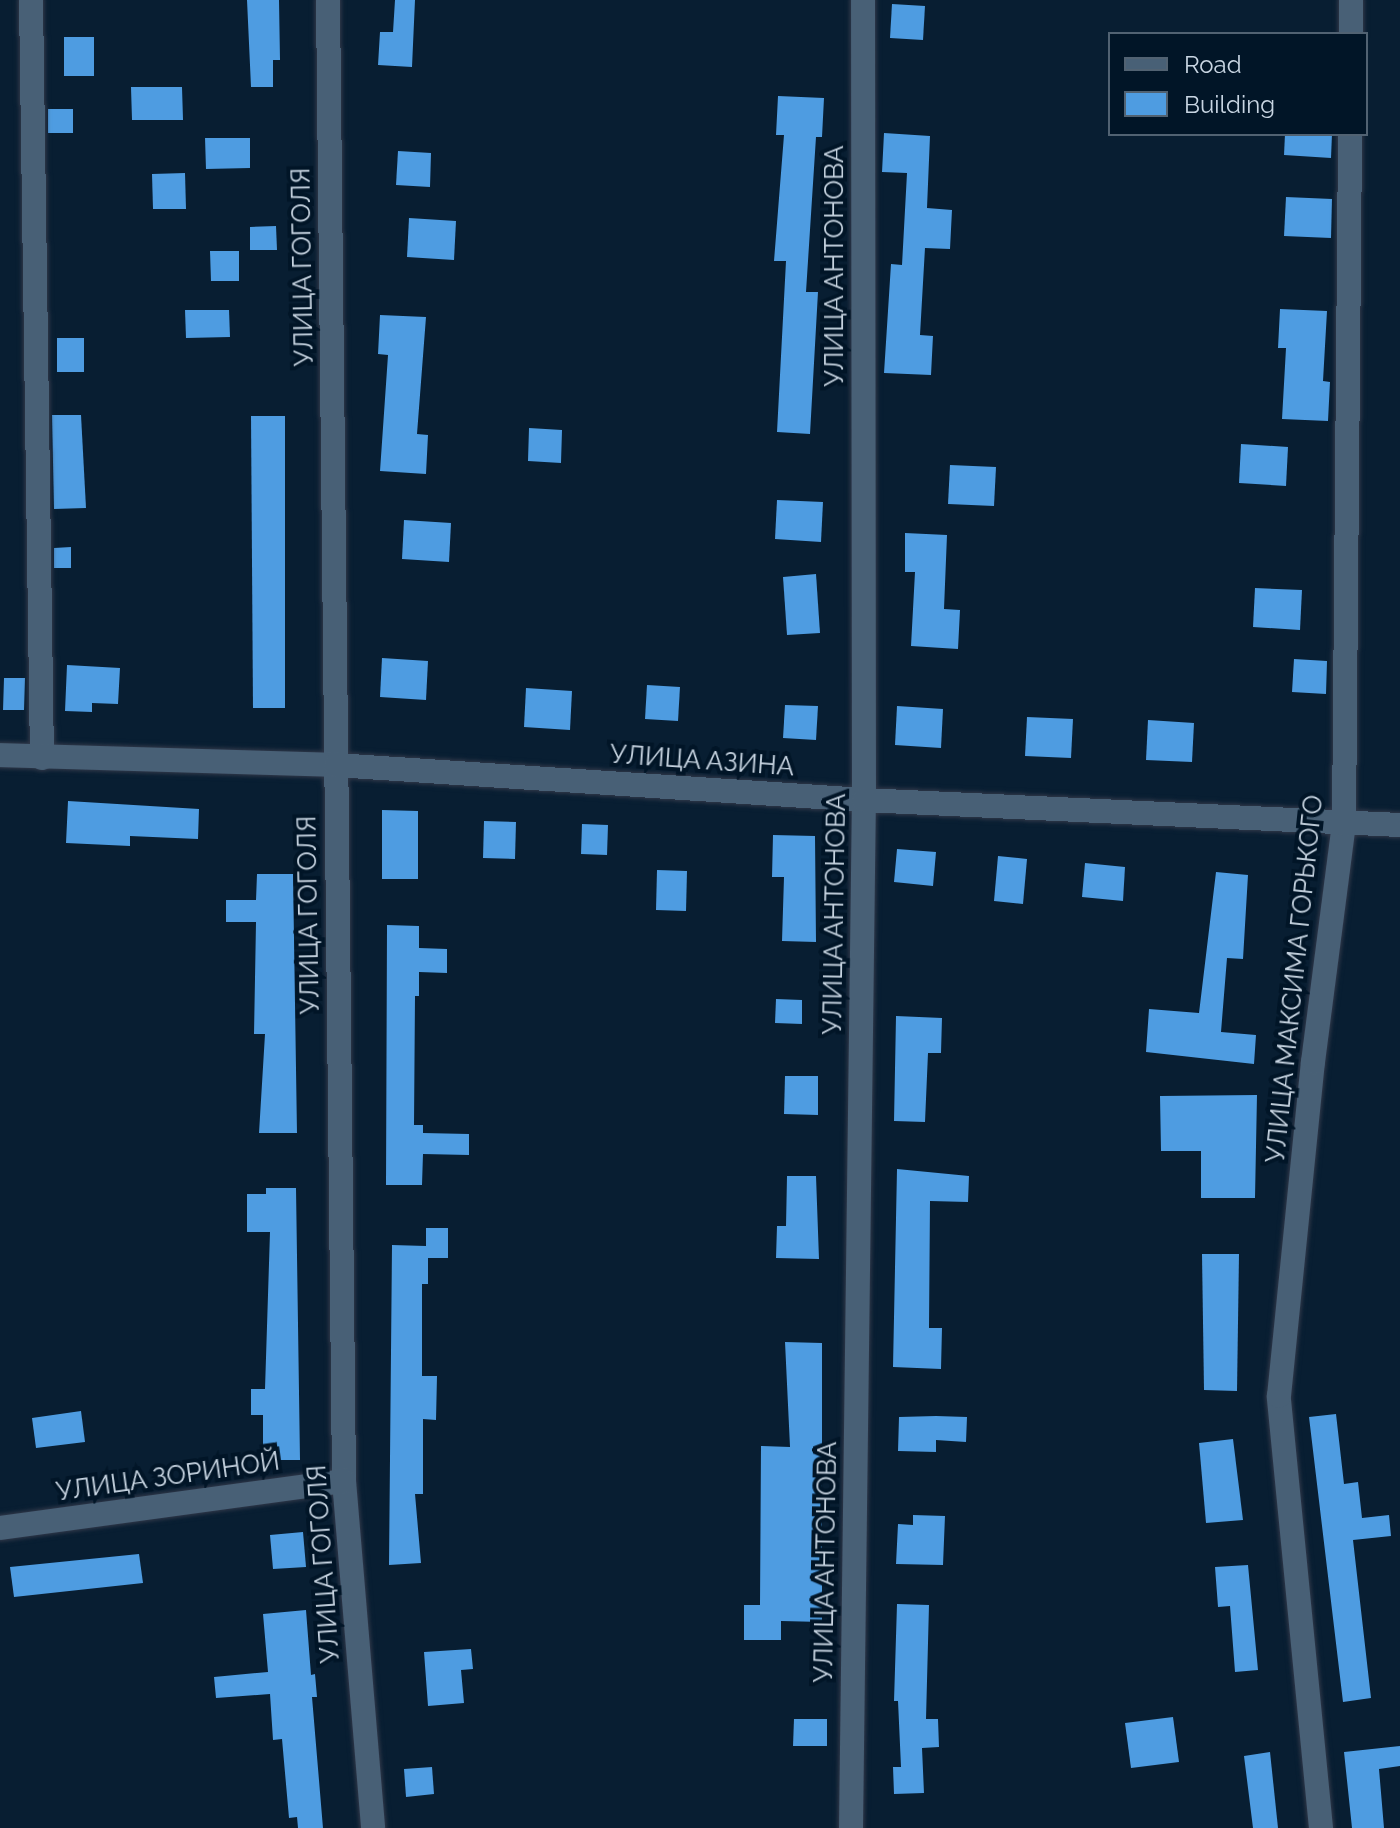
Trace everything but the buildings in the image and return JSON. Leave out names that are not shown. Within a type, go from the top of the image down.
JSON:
[{"type":"street","points":[[31,0],[42,758]]},
{"type":"street","name":"УЛИЦА ГОГОЛЯ","points":[[328,0],[344,1481],[373,1828]]},
{"type":"street","name":"УЛИЦА АНТОНОВА","points":[[851,1828],[864,800],[863,0]]},
{"type":"street","points":[[1351,0],[1351,32]]},
{"type":"street","name":"УЛИЦА МАКСИМА ГОРЬКОГО","points":[[1321,1828],[1279,1396],[1313,1062],[1344,824],[1350,136]]},
{"type":"street","name":"УЛИЦА АЗИНА","points":[[0,755],[336,765],[864,800],[1400,825]]},
{"type":"street","name":"УЛИЦА ЗОРИНОЙ","points":[[0,1528],[344,1481]]}]
